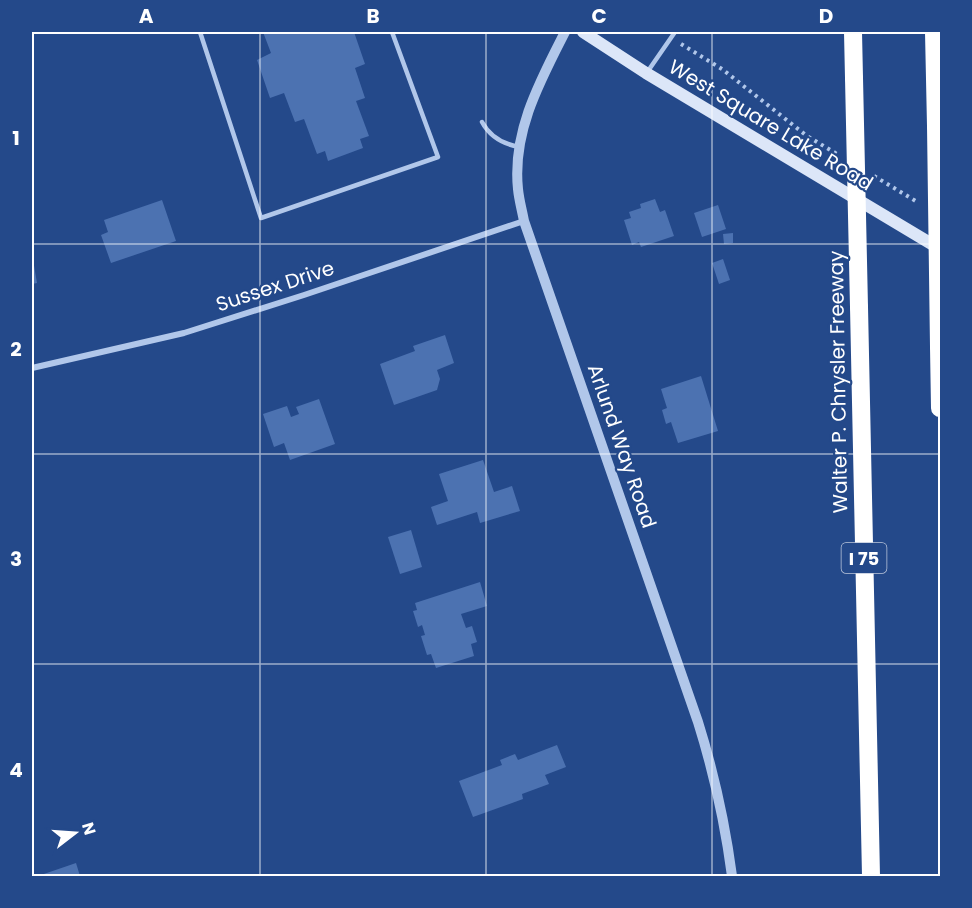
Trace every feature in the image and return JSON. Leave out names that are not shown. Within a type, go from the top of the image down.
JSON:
[{"type":"highway","name":"Walter P. Chrysler Freeway","points":[[854,32],[871,876]]},
{"type":"highway","points":[[934,32],[940,408]]},
{"type":"main road","name":"West Square Lake Road","points":[[583,32],[646,73],[940,249]]},
{"type":"street","name":"Arlund Way Road","points":[[565,32],[533,97],[519,147],[518,189],[524,221],[701,732],[724,818],[732,876]]},
{"type":"street","name":"Sussex Drive","points":[[32,368],[184,333],[524,221]]},
{"type":"lane","points":[[200,32],[261,218],[438,157],[392,32]]},
{"type":"lane","points":[[646,73],[675,32]]},
{"type":"lane","points":[[482,122],[498,140],[519,147]]},
{"type":"path","points":[[671,38],[722,69],[807,136],[838,154]]},
{"type":"path","points":[[868,173],[920,203]]},
{"type":"building","points":[[263,32],[354,32],[365,64],[355,68],[365,98],[356,101],[369,136],[360,139],[363,148],[328,161],[325,151],[317,154],[304,119],[295,122],[284,93],[270,98],[257,60],[271,53]]},
{"type":"building","points":[[655,199],[660,212],[665,210],[674,236],[641,247],[639,242],[632,245],[624,220],[631,218],[629,212],[641,208],[640,204]]},
{"type":"building","points":[[162,200],[176,241],[111,263],[101,235],[108,232],[104,220]]},
{"type":"building","points":[[718,205],[726,229],[702,237],[694,213]]},
{"type":"building","points":[[733,233],[733,243],[724,244],[723,234]]},
{"type":"building","points":[[32,254],[37,283],[32,284]]},
{"type":"building","points":[[723,259],[730,280],[719,284],[712,263]]},
{"type":"building","points":[[445,335],[454,363],[437,370],[440,379],[437,390],[394,405],[380,364],[415,351],[413,346]]},
{"type":"building","points":[[701,376],[718,431],[678,443],[671,422],[666,424],[662,410],[667,408],[661,389]]},
{"type":"building","points":[[319,399],[335,444],[290,460],[284,443],[274,447],[263,414],[287,406],[291,417],[299,414],[296,407]]},
{"type":"building","points":[[483,460],[494,492],[512,486],[520,511],[480,523],[477,512],[437,525],[431,507],[448,501],[439,474]]},
{"type":"building","points":[[411,530],[422,567],[400,574],[388,537]]},
{"type":"building","points":[[480,582],[487,606],[461,614],[466,628],[472,626],[477,642],[471,644],[474,656],[436,668],[431,654],[427,655],[421,636],[425,635],[422,625],[418,627],[413,611],[417,610],[415,603]]},
{"type":"building","points":[[557,745],[566,767],[545,775],[549,784],[522,794],[523,799],[473,817],[459,781],[502,765],[500,760],[515,754],[518,760]]},
{"type":"building","points":[[76,863],[80,876],[38,876]]}]
